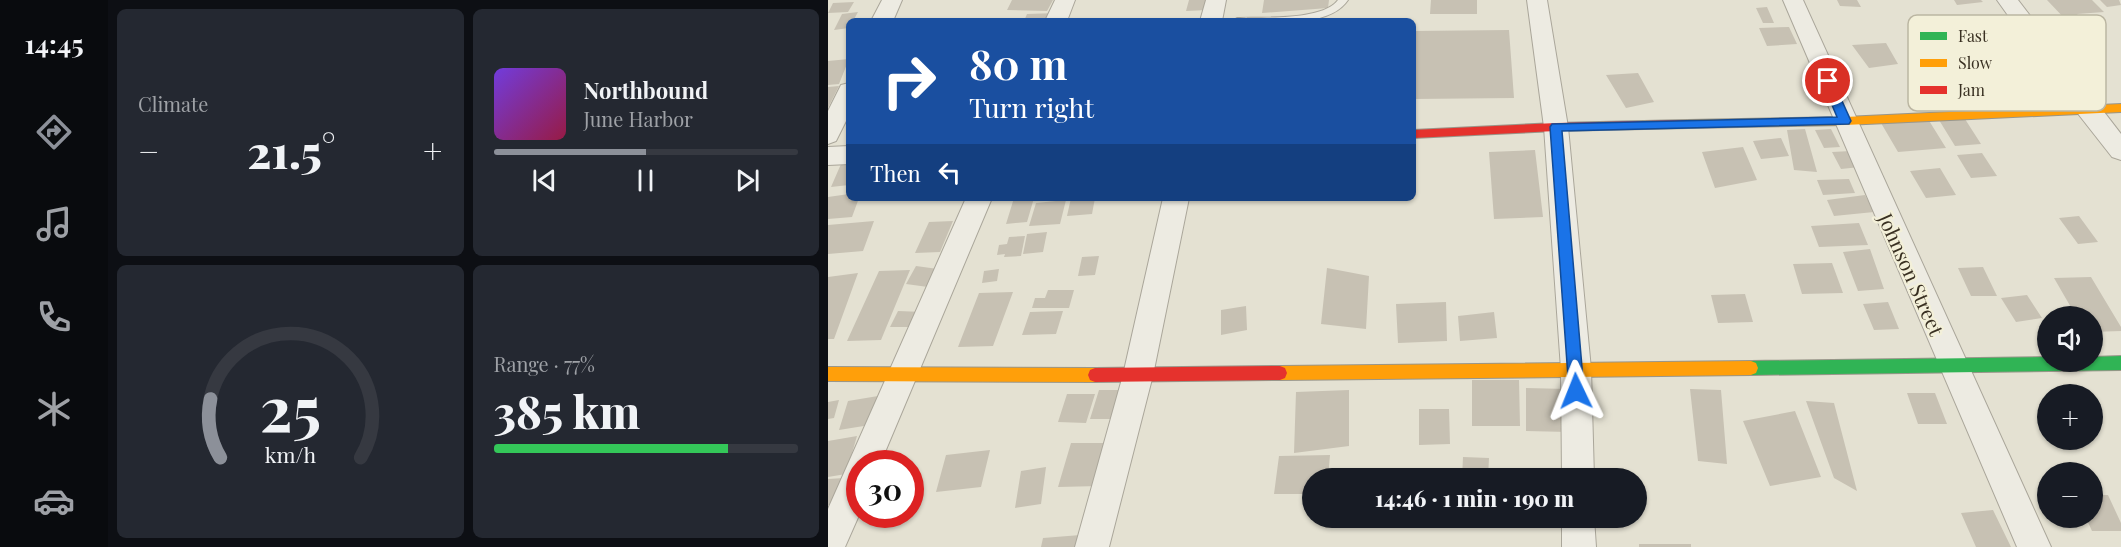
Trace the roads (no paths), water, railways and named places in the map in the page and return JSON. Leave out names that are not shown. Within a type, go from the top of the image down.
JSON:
[{"type":"street","points":[[883,18],[892,0]]},
{"type":"street","points":[[1057,18],[1065,0]]},
{"type":"street","points":[[1212,18],[1216,0]]},
{"type":"street","points":[[1537,0],[1556,127],[1576,369],[1578,468]]},
{"type":"street","name":"Johnson Street","points":[[1793,0],[2034,547]]},
{"type":"street","points":[[2007,0],[2018,15]]},
{"type":"street","points":[[828,135],[846,97]]},
{"type":"street","points":[[2106,109],[2121,108]]},
{"type":"street","points":[[1416,134],[1556,127],[1845,121],[2065,111]]},
{"type":"street","points":[[2088,111],[2121,151]]},
{"type":"street","points":[[828,156],[846,155]]},
{"type":"street","points":[[870,450],[978,201]]},
{"type":"street","points":[[1092,547],[1138,375],[1175,201]]},
{"type":"street","points":[[828,374],[1138,375],[2121,363]]},
{"type":"street","points":[[828,547],[846,506]]},
{"type":"street","points":[[1578,528],[1579,547]]},
{"type":"lane","points":[[1286,18],[1318,16],[1334,12],[1342,6],[1343,0]]}]
